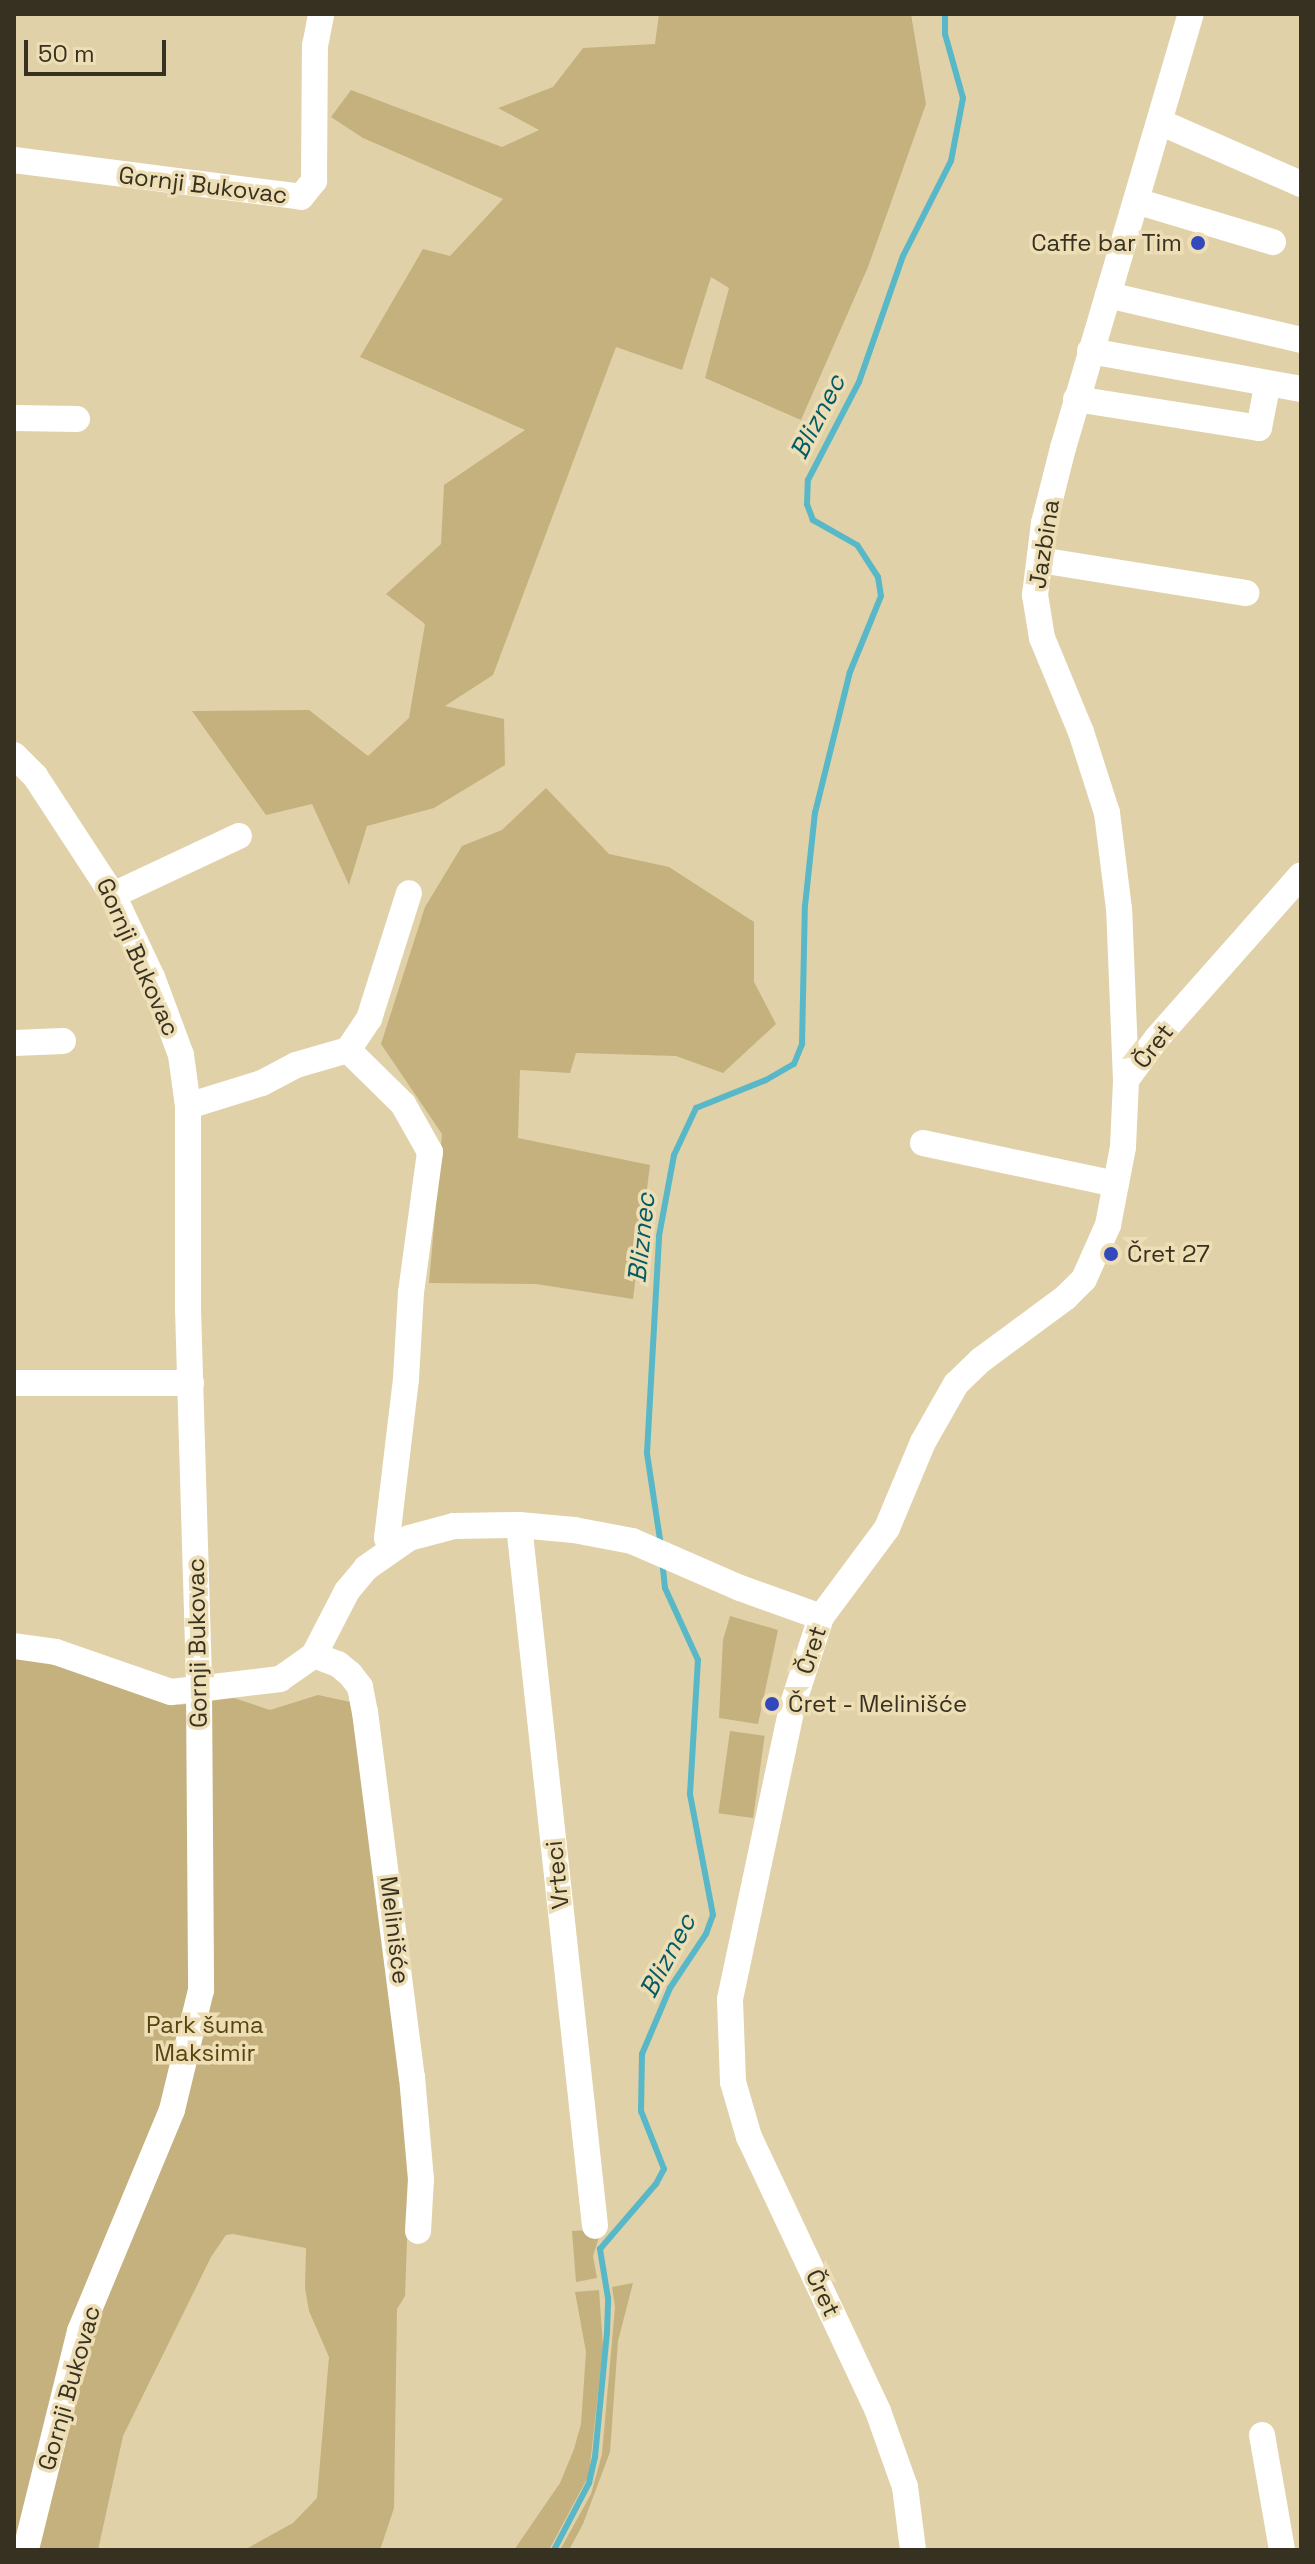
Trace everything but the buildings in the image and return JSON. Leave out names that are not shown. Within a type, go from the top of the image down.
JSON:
[{"type":"street","name":"Gornji Bukovac","points":[[14,160],[301,197],[314,181],[315,46],[321,14]]},
{"type":"street","name":"Jazbina","points":[[1126,1080],[1119,909],[1107,813],[1081,732],[1042,638],[1035,595],[1044,523],[1076,399],[1162,123],[1191,14]]},
{"type":"street","points":[[1162,123],[1301,184]]},
{"type":"street","points":[[1136,201],[1273,242]]},
{"type":"street","points":[[1108,295],[1301,340]]},
{"type":"street","points":[[1090,351],[1301,389]]},
{"type":"street","points":[[1076,399],[1259,428],[1265,397]]},
{"type":"street","points":[[14,418],[77,419]]},
{"type":"street","points":[[1040,560],[1246,593]]},
{"type":"street","name":"Gornji Bukovac","points":[[14,755],[35,776],[113,895],[152,977],[178,1044],[188,1106],[199,1689],[201,1990],[172,2110],[80,2331],[26,2550]]},
{"type":"street","points":[[113,895],[239,836]]},
{"type":"street","name":"Čret","points":[[913,2550],[905,2487],[878,2411],[749,2137],[733,2082],[729,2040],[730,1999],[785,1737],[821,1617],[887,1528],[923,1442],[956,1384],[981,1360],[1066,1297],[1084,1279],[1108,1225],[1123,1147],[1126,1080],[1157,1038],[1301,875]]},
{"type":"street","points":[[188,1106],[262,1083],[296,1065],[348,1050],[369,1019],[409,893]]},
{"type":"street","points":[[14,1043],[63,1041]]},
{"type":"street","points":[[348,1050],[403,1104],[430,1152],[411,1292],[406,1379],[387,1538],[391,1549]]},
{"type":"street","points":[[923,1143],[1116,1184]]},
{"type":"street","points":[[14,1383],[191,1383]]},
{"type":"street","points":[[14,1646],[56,1652],[171,1692],[280,1679],[314,1655],[347,1591],[366,1568],[409,1538],[454,1526],[519,1525],[574,1530],[632,1541],[740,1588],[821,1617]]},
{"type":"street","name":"Vrteci","points":[[519,1525],[595,2226]]},
{"type":"street","name":"Melinišće","points":[[314,1655],[338,1664],[350,1674],[360,1687],[365,1712],[412,2077],[421,2179],[418,2231]]},
{"type":"street","points":[[1262,2435],[1282,2550]]},
{"type":"green space","points":[[659,14],[911,14],[926,104],[868,267],[801,420],[705,378],[729,288],[711,277],[682,370],[616,347],[493,675],[445,706],[504,719],[505,765],[434,808],[367,826],[349,885],[312,804],[266,815],[192,711],[309,710],[368,756],[409,718],[425,624],[386,594],[441,544],[444,485],[525,430],[360,357],[423,249],[450,256],[503,199],[363,138],[331,117],[351,90],[502,147],[539,130],[498,108],[553,87],[583,48],[655,44]]},
{"type":"green space","points":[[546,788],[609,854],[669,867],[754,922],[754,982],[776,1024],[723,1073],[676,1056],[576,1053],[570,1073],[520,1070],[518,1138],[650,1165],[633,1299],[536,1284],[429,1283],[442,1134],[381,1044],[425,907],[462,846],[502,830]]},
{"type":"green space","points":[[730,1616],[778,1630],[758,1724],[719,1718],[723,1640]]},
{"type":"green space","name":"Park šuma Maksimir","points":[[14,1654],[65,1662],[179,1705],[234,1698],[270,1710],[318,1695],[355,1703],[411,2131],[405,2296],[397,2309],[394,2508],[380,2550],[244,2550],[293,2523],[317,2498],[329,2357],[309,2311],[305,2288],[306,2248],[233,2234],[226,2235],[211,2257],[123,2436],[98,2550],[14,2550]]},
{"type":"green space","points":[[730,1731],[765,1736],[753,1818],[718,1813]]},
{"type":"green space","points":[[589,2230],[599,2237],[593,2256],[597,2278],[576,2282],[572,2231]]},
{"type":"green space","points":[[633,2283],[618,2341],[610,2452],[583,2524],[569,2550],[560,2550],[591,2494],[602,2454],[615,2307],[612,2287]]},
{"type":"green space","points":[[599,2290],[603,2347],[589,2475],[549,2550],[514,2550],[560,2483],[574,2449],[581,2424],[586,2352],[575,2292]]},
{"type":"waterway","name":"Bliznec","points":[[661,1546],[647,1453],[659,1236],[674,1155],[696,1108],[766,1080],[794,1064],[802,1044],[805,906],[815,813],[850,672],[881,596],[878,577],[857,545],[813,520],[807,504],[808,480],[859,382],[903,256],[951,161],[963,98],[945,34],[945,14]]},
{"type":"waterway","name":"Bliznec","points":[[554,2550],[589,2483],[595,2457],[608,2298],[600,2249],[656,2184],[664,2169],[641,2111],[642,2054],[670,1988],[706,1934],[713,1915],[690,1794],[698,1660],[665,1588],[662,1561]]},
{"type":"place","name":"Caffe bar Tim","points":[[1198,243]]},
{"type":"place","name":"Čret 27","points":[[1111,1254]]},
{"type":"place","name":"Čret - Melinišće","points":[[772,1704]]}]
